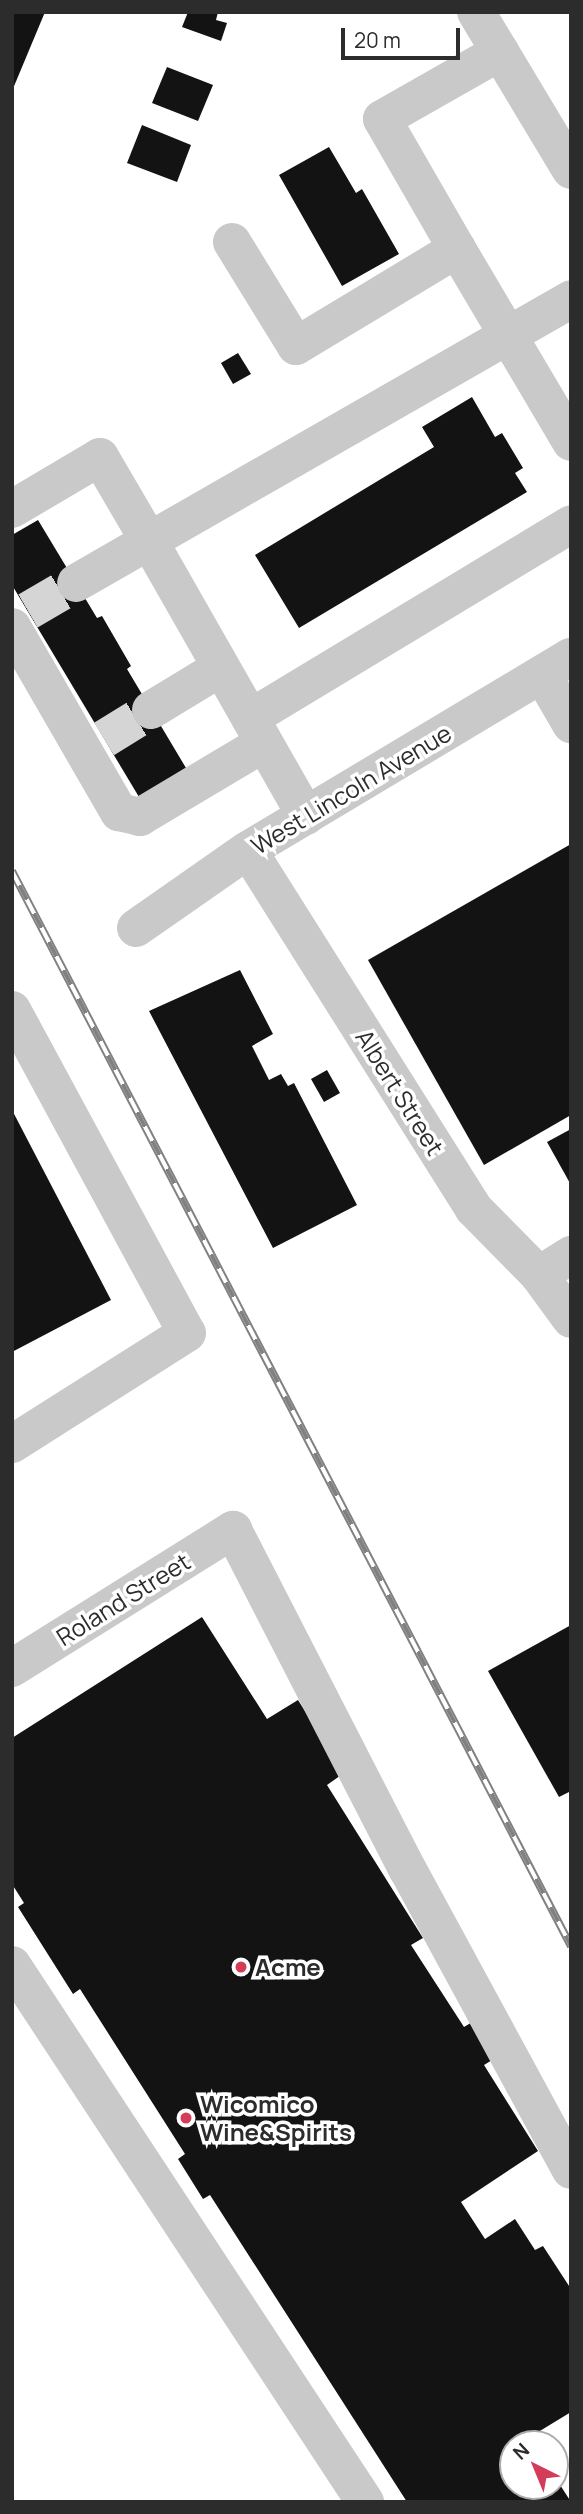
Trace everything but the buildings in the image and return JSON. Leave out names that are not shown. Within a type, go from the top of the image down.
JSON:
[{"type":"street","points":[[476,12],[567,154]]},
{"type":"street","points":[[500,52],[382,119],[571,442]]},
{"type":"street","points":[[232,242],[296,346],[457,248]]},
{"type":"street","points":[[76,583],[571,299]]},
{"type":"street","points":[[12,509],[100,457],[306,816]]},
{"type":"street","points":[[17,619],[94,745],[119,812],[140,817],[257,730],[571,524]]},
{"type":"street","points":[[557,667],[571,724]]},
{"type":"street","name":"West Lincoln Avenue","points":[[136,928],[248,850],[557,667]]},
{"type":"street","points":[[151,710],[220,668]]},
{"type":"street","name":"Albert Street","points":[[248,850],[474,1209],[555,1265],[571,1319]]},
{"type":"street","points":[[12,1010],[187,1333],[12,1444]]},
{"type":"street","name":"Roland Street","points":[[12,1668],[233,1530],[408,1870],[571,2171]]},
{"type":"street","points":[[12,1965],[365,2502]]},
{"type":"tunnel","points":[[28,611],[76,583]]},
{"type":"tunnel","points":[[104,739],[151,710]]},
{"type":"railway","points":[[12,871],[571,1946]]},
{"type":"place","name":"Acme","points":[[241,1967]]},
{"type":"place","name":"Wicomico Wine&Spirits","points":[[186,2118]]}]
